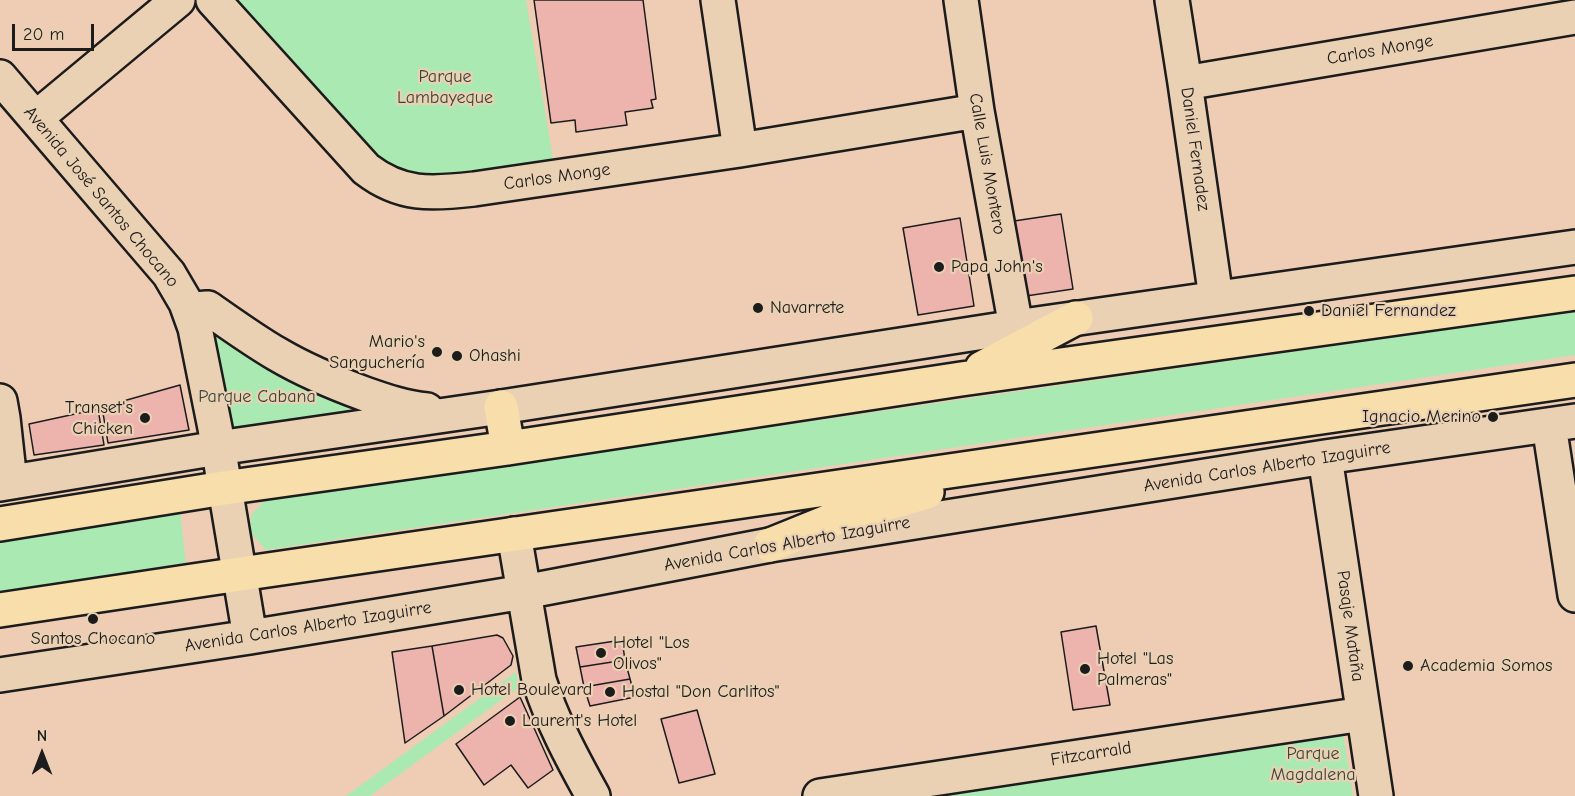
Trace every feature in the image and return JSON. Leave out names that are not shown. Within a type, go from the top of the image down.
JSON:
[{"type":"main road","points":[[0,524],[224,488],[508,448],[962,379],[1575,293]]},
{"type":"main road","points":[[962,379],[1076,318]]},
{"type":"main road","points":[[0,610],[1575,380]]},
{"type":"main road","points":[[1527,387],[1575,386]]},
{"type":"main road","points":[[501,407],[508,448]]},
{"type":"main road","points":[[770,545],[842,516],[937,489],[971,468]]},
{"type":"street","points":[[36,118],[178,0]]},
{"type":"street","name":"Carlos Monge","points":[[213,0],[366,169],[395,187],[427,192],[463,191],[740,150],[977,111]]},
{"type":"street","points":[[718,0],[740,150]]},
{"type":"street","name":"Calle Luis Montero","points":[[961,0],[977,111],[1016,327]]},
{"type":"street","name":"Daniel Fernadez","points":[[1172,0],[1216,298]]},
{"type":"street","name":"Carlos Monge","points":[[1185,83],[1553,13]]},
{"type":"street","name":"Avenida José Santos Chocano","points":[[0,77],[169,274],[186,303],[193,322],[207,385],[250,637]]},
{"type":"street","points":[[0,402],[3,418],[5,483],[218,448],[462,413],[1016,327],[1575,247]]},
{"type":"street","points":[[193,322],[197,310],[207,309],[278,355],[347,388],[400,405],[462,413]]},
{"type":"street","points":[[1562,423],[1575,595]]},
{"type":"street","name":"Avenida Carlos Alberto Izaguirre","points":[[0,675],[524,592],[770,545],[1325,457],[1562,423]]},
{"type":"street","name":"Pasaje Mataña","points":[[1325,457],[1376,796]]},
{"type":"street","points":[[514,534],[539,680],[560,735],[593,796]]},
{"type":"street","name":"Fitzcarrald","points":[[820,796],[881,792],[1363,714]]},
{"type":"green space","name":"Parque Lambayeque","points":[[213,0],[526,0],[556,177],[406,189]]},
{"type":"green space","points":[[1575,311],[1575,355],[266,550],[251,533],[251,515],[265,500]]},
{"type":"green space","name":"Parque Cabana","points":[[209,324],[392,416],[234,433],[225,425]]},
{"type":"green space","points":[[180,511],[186,563],[0,592],[0,542]]},
{"type":"green space","points":[[516,672],[519,687],[370,796],[346,796]]},
{"type":"green space","name":"Parque Magdalena","points":[[1342,727],[1353,796],[916,796]]},
{"type":"building","points":[[534,0],[643,0],[656,99],[651,100],[653,108],[625,112],[627,125],[576,132],[575,120],[551,123]]},
{"type":"building","points":[[1061,214],[1073,289],[1026,296],[1014,221]]},
{"type":"building","name":"Papa John's","points":[[960,218],[974,306],[918,315],[903,228]]},
{"type":"building","name":"Transet's Chicken","points":[[180,385],[189,430],[108,443],[102,407]]},
{"type":"building","points":[[98,409],[104,445],[34,455],[29,424]]},
{"type":"building","name":"Hotel \"Las Palmeras\"","points":[[1096,626],[1110,705],[1073,710],[1061,632]]},
{"type":"building","name":"Hotel Boulevard","points":[[497,635],[503,638],[513,656],[511,665],[444,716],[432,646]]},
{"type":"building","name":"Hotel \"Los Olivos\"","points":[[622,640],[625,660],[580,667],[576,647]]},
{"type":"building","points":[[432,646],[444,716],[405,743],[392,652]]},
{"type":"building","points":[[625,660],[630,679],[584,687],[580,667]]},
{"type":"building","name":"Hostal \"Don Carlitos\"","points":[[630,679],[635,697],[590,706],[584,687]]},
{"type":"building","name":"Laurent's Hotel","points":[[520,697],[553,770],[528,788],[511,765],[484,785],[456,744]]},
{"type":"building","points":[[697,710],[715,774],[679,783],[661,719]]},
{"type":"place","name":"Papa John's","points":[[939,267]]},
{"type":"place","name":"Navarrete","points":[[758,308]]},
{"type":"place","name":"Daniel Fernandez","points":[[1309,311]]},
{"type":"place","name":"Mario's Sanguchería","points":[[437,352]]},
{"type":"place","name":"Ohashi","points":[[457,356]]},
{"type":"place","name":"Ignacio Merino","points":[[1493,417]]},
{"type":"place","name":"Transet's Chicken","points":[[145,418]]},
{"type":"place","name":"Santos Chocano","points":[[93,619]]},
{"type":"place","name":"Hotel \"Los Olivos\"","points":[[601,653]]},
{"type":"place","name":"Academia Somos","points":[[1408,666]]},
{"type":"place","name":"Hotel \"Las Palmeras\"","points":[[1085,669]]},
{"type":"place","name":"Hotel Boulevard","points":[[459,690]]},
{"type":"place","name":"Hostal \"Don Carlitos\"","points":[[610,692]]},
{"type":"place","name":"Laurent's Hotel","points":[[510,721]]}]
